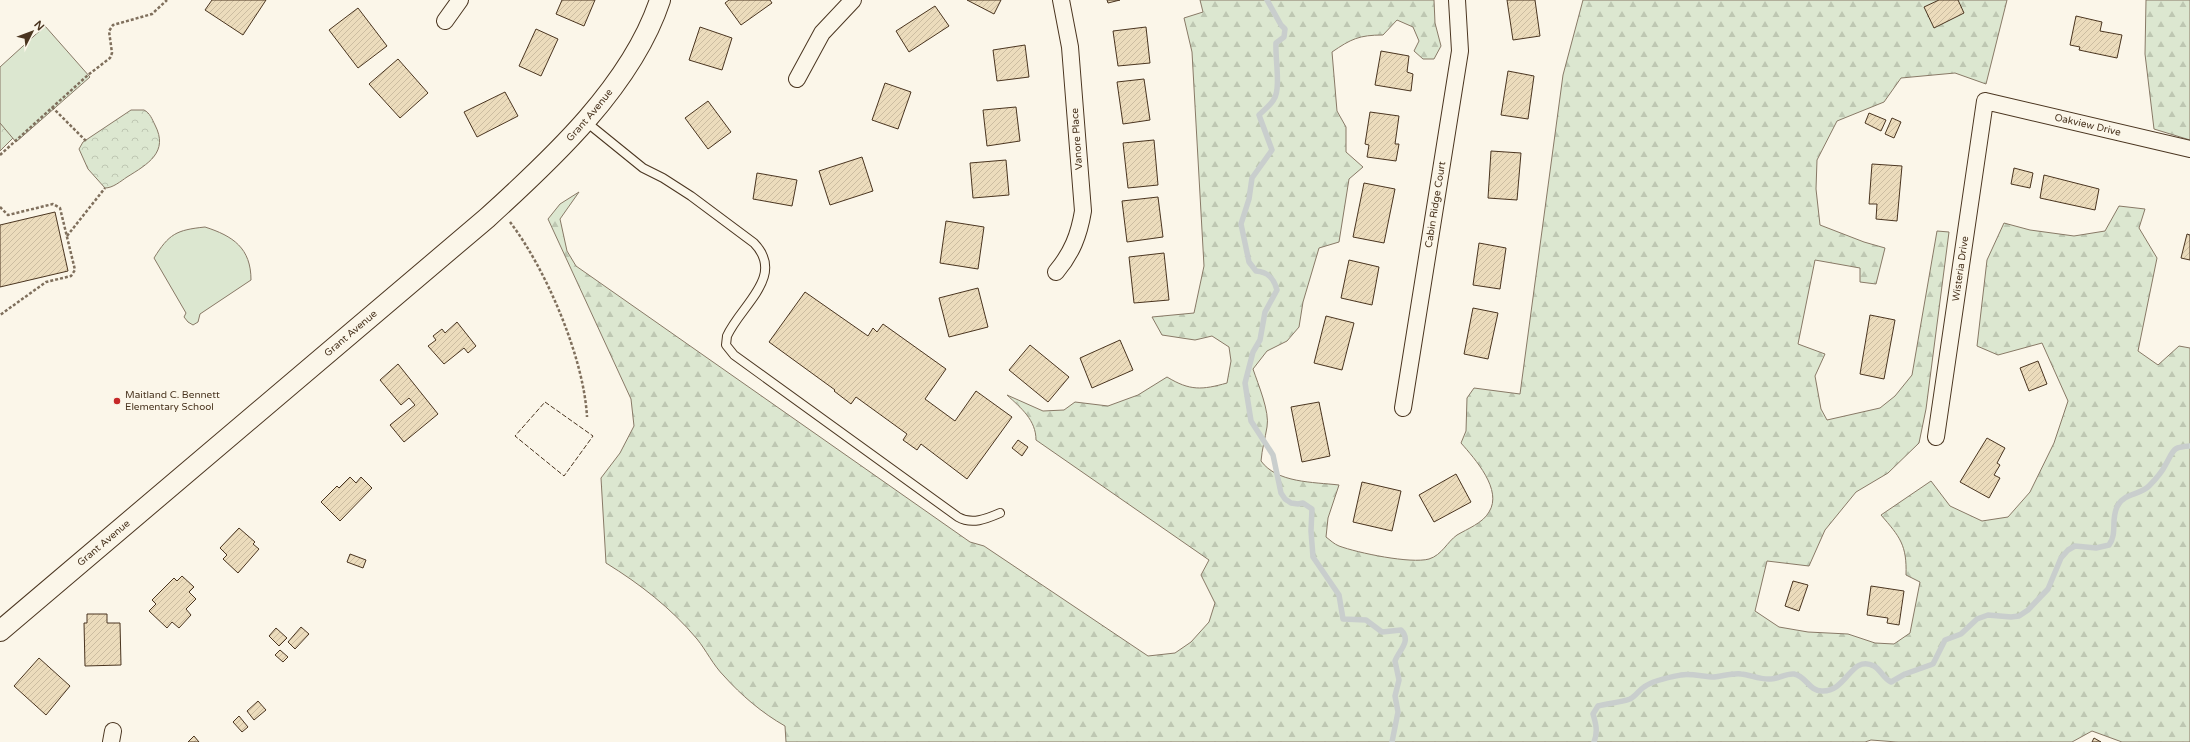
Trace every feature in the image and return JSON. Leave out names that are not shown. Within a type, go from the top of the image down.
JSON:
[{"type":"street","points":[[445,21],[460,0]]},
{"type":"street","name":"Grant Avenue","points":[[0,631],[498,208],[584,121],[612,89],[640,47],[660,0]]},
{"type":"street","points":[[797,79],[822,34],[853,0]]},
{"type":"street","name":"Vanore Place","points":[[1056,272],[1073,250],[1080,231],[1083,210],[1070,48],[1061,0]]},
{"type":"street","name":"Cabin Ridge Court","points":[[1403,408],[1460,51],[1457,0]]},
{"type":"street","name":"Oakview Drive","points":[[1986,101],[2190,149]]},
{"type":"street","name":"Wisteria Drive","points":[[1936,437],[1986,101]]},
{"type":"lane","points":[[584,121],[643,168],[663,178],[691,196],[754,243],[761,251],[766,269],[761,286],[727,336],[726,345],[734,355],[958,517],[965,521],[972,521],[986,519],[1000,513]]},
{"type":"path","points":[[0,155],[52,107],[111,56],[109,34],[113,25],[152,14],[167,0]]},
{"type":"path","points":[[52,107],[86,141]]},
{"type":"path","points":[[67,236],[105,188]]},
{"type":"path","points":[[0,207],[8,215],[53,204],[60,208],[74,270],[71,276],[46,282],[0,315]]},
{"type":"path","points":[[498,208],[523,240],[553,296],[580,376],[586,401],[587,417]]},
{"type":"green space","points":[[1200,0],[1434,0],[1435,23],[1441,46],[1434,59],[1423,59],[1414,51],[1419,41],[1413,27],[1397,20],[1383,35],[1361,37],[1332,52],[1337,111],[1346,127],[1346,152],[1363,167],[1349,179],[1339,242],[1319,248],[1303,302],[1299,327],[1287,341],[1267,351],[1253,369],[1267,414],[1267,427],[1261,461],[1276,474],[1307,482],[1339,485],[1328,518],[1326,537],[1339,546],[1359,552],[1398,559],[1421,560],[1434,557],[1453,538],[1483,519],[1489,512],[1492,503],[1492,494],[1486,475],[1461,443],[1466,431],[1467,398],[1474,388],[1520,394],[1563,75],[1583,0],[2007,0],[1986,84],[1955,73],[1901,78],[1884,102],[1837,121],[1817,160],[1816,189],[1820,225],[1864,242],[1885,248],[1876,284],[1860,282],[1860,268],[1815,260],[1798,344],[1825,354],[1815,376],[1821,409],[1827,420],[1880,408],[1895,396],[1912,375],[1937,231],[1949,232],[1926,409],[1919,443],[1888,473],[1856,492],[1825,530],[1809,566],[1767,561],[1755,611],[1779,627],[1808,632],[1848,634],[1875,643],[1894,644],[1910,633],[1920,582],[1906,575],[1904,549],[1898,536],[1881,515],[1931,481],[1950,506],[1982,521],[2008,517],[2030,492],[2054,443],[2068,401],[2042,343],[1998,355],[1977,346],[1987,260],[2004,223],[2030,230],[2074,236],[2105,231],[2119,206],[2145,209],[2139,228],[2157,258],[2138,351],[2158,365],[2179,346],[2190,348],[2190,742],[2122,742],[2092,731],[2072,742],[1897,742],[1871,740],[1865,742],[786,742],[785,726],[776,721],[745,697],[720,672],[697,639],[677,617],[643,588],[606,563],[601,478],[620,453],[634,426],[631,399],[548,219],[560,204],[579,192],[560,219],[567,251],[576,266],[970,542],[984,546],[1148,656],[1175,653],[1191,642],[1209,622],[1215,603],[1201,575],[1209,560],[1036,440],[1031,420],[1007,395],[1043,411],[1064,410],[1075,402],[1108,406],[1138,395],[1167,377],[1175,382],[1196,388],[1210,387],[1227,383],[1231,361],[1229,347],[1212,336],[1195,340],[1162,335],[1152,317],[1194,313],[1204,266],[1192,52],[1184,18],[1203,12]]},
{"type":"green space","points":[[2146,0],[2190,0],[2190,140],[2154,129],[2145,54]]},
{"type":"green space","points":[[45,26],[90,77],[16,142],[0,123],[0,67]]},
{"type":"green space","points":[[131,110],[144,110],[151,116],[159,134],[158,150],[149,162],[117,184],[105,188],[88,169],[79,149],[83,142]]},
{"type":"green space","points":[[0,123],[14,137],[0,151]]},
{"type":"green space","points":[[205,227],[232,239],[238,245],[248,259],[251,280],[200,314],[198,322],[193,325],[184,317],[186,313],[154,258],[169,238],[180,232]]},
{"type":"building","points":[[212,0],[266,0],[243,35],[205,10]]},
{"type":"building","points":[[562,0],[595,0],[584,26],[556,14]]},
{"type":"building","points":[[729,0],[770,0],[772,3],[741,25],[725,3]]},
{"type":"building","points":[[967,0],[1001,0],[994,14]]},
{"type":"building","points":[[1107,0],[1120,0],[1108,3]]},
{"type":"building","points":[[1507,0],[1535,0],[1540,36],[1513,40]]},
{"type":"building","points":[[1939,0],[1958,0],[1964,13],[1934,28],[1924,7]]},
{"type":"building","points":[[935,6],[949,26],[909,52],[896,31]]},
{"type":"building","points":[[358,8],[387,46],[358,68],[329,30]]},
{"type":"building","points":[[2076,16],[2102,22],[2100,31],[2122,35],[2117,58],[2079,50],[2080,47],[2070,45]]},
{"type":"building","points":[[700,27],[732,38],[722,70],[689,60]]},
{"type":"building","points":[[1146,27],[1150,63],[1118,66],[1113,31]]},
{"type":"building","points":[[536,29],[558,39],[541,76],[519,66]]},
{"type":"building","points":[[1025,45],[1029,77],[997,81],[993,50]]},
{"type":"building","points":[[1381,51],[1409,56],[1407,72],[1413,74],[1411,91],[1375,85]]},
{"type":"building","points":[[398,59],[428,93],[400,118],[369,84]]},
{"type":"building","points":[[1508,71],[1534,76],[1528,119],[1501,115]]},
{"type":"building","points":[[1144,79],[1150,120],[1123,124],[1117,82]]},
{"type":"building","points":[[885,83],[911,92],[898,129],[872,120]]},
{"type":"building","points":[[505,92],[518,116],[477,137],[464,112]]},
{"type":"building","points":[[708,101],[731,132],[708,149],[685,118]]},
{"type":"building","points":[[1016,107],[1020,141],[987,146],[983,110]]},
{"type":"building","points":[[1370,112],[1399,116],[1395,144],[1399,144],[1396,161],[1367,157],[1369,145],[1365,144]]},
{"type":"building","points":[[1869,113],[1886,120],[1881,131],[1865,123]]},
{"type":"building","points":[[1892,118],[1901,122],[1894,138],[1885,134]]},
{"type":"building","points":[[1154,140],[1158,185],[1128,188],[1123,143]]},
{"type":"building","points":[[1491,151],[1521,153],[1517,200],[1488,198]]},
{"type":"building","points":[[862,157],[873,191],[830,205],[819,171]]},
{"type":"building","points":[[1006,160],[1009,195],[973,198],[970,163]]},
{"type":"building","points":[[1872,164],[1902,166],[1897,221],[1876,219],[1877,204],[1869,204]]},
{"type":"building","points":[[2014,168],[2033,173],[2030,188],[2011,184]]},
{"type":"building","points":[[757,173],[797,180],[792,206],[753,199]]},
{"type":"building","points":[[2044,175],[2099,189],[2095,210],[2040,198]]},
{"type":"building","points":[[1364,183],[1395,189],[1384,243],[1353,237]]},
{"type":"building","points":[[1158,197],[1163,237],[1127,242],[1122,201]]},
{"type":"building","points":[[55,212],[68,271],[0,287],[0,225]]},
{"type":"building","points":[[946,221],[984,227],[978,269],[940,263]]},
{"type":"building","points":[[2187,234],[2190,235],[2190,260],[2181,258]]},
{"type":"building","points":[[1479,243],[1506,248],[1500,289],[1473,285]]},
{"type":"building","points":[[1164,253],[1169,300],[1134,303],[1129,257]]},
{"type":"building","points":[[1349,260],[1379,267],[1372,305],[1341,298]]},
{"type":"building","points":[[978,288],[988,327],[949,337],[939,298]]},
{"type":"building","points":[[805,292],[868,336],[873,328],[877,332],[883,324],[946,369],[925,399],[955,421],[976,391],[1012,417],[967,479],[921,444],[917,450],[903,440],[907,434],[856,397],[851,404],[834,391],[835,390],[769,342]]},
{"type":"building","points":[[1473,308],[1498,313],[1488,359],[1464,354]]},
{"type":"building","points":[[1870,315],[1895,320],[1884,379],[1860,374]]},
{"type":"building","points":[[1326,316],[1354,323],[1342,370],[1314,363]]},
{"type":"building","points":[[457,322],[476,346],[468,353],[464,348],[444,364],[428,346],[436,340],[433,336],[442,329],[445,333]]},
{"type":"building","points":[[1120,340],[1133,370],[1092,388],[1080,358]]},
{"type":"building","points":[[1030,345],[1069,377],[1048,402],[1009,370]]},
{"type":"building","points":[[2038,361],[2047,384],[2029,391],[2020,368]]},
{"type":"building","points":[[398,364],[438,414],[404,442],[390,425],[415,405],[409,398],[401,405],[380,380]]},
{"type":"building","points":[[1319,402],[1330,456],[1302,462],[1291,407]]},
{"type":"building","points":[[1987,438],[2005,448],[1997,463],[2000,465],[1994,475],[2000,478],[1989,498],[1960,482]]},
{"type":"building","points":[[1018,440],[1028,447],[1022,456],[1012,448]]},
{"type":"building","points":[[1456,474],[1471,502],[1434,522],[1419,495]]},
{"type":"building","points":[[350,477],[356,483],[361,477],[372,488],[340,521],[321,502],[337,486],[339,488]]},
{"type":"building","points":[[1362,482],[1401,491],[1392,531],[1353,522]]},
{"type":"building","points":[[239,528],[255,542],[253,544],[259,549],[238,573],[223,559],[227,555],[220,548]]},
{"type":"building","points":[[350,554],[366,560],[363,568],[347,562]]},
{"type":"building","points":[[182,576],[194,587],[189,592],[196,599],[186,609],[191,615],[179,628],[172,622],[167,628],[149,611],[156,604],[152,600],[174,578],[177,581]]},
{"type":"building","points":[[1793,581],[1808,585],[1799,611],[1785,606]]},
{"type":"building","points":[[1871,586],[1904,591],[1899,625],[1887,623],[1888,618],[1867,615]]},
{"type":"building","points":[[87,614],[107,614],[107,623],[120,623],[121,665],[85,666],[84,623],[87,623]]},
{"type":"building","points":[[301,627],[309,634],[295,649],[288,642]]},
{"type":"building","points":[[276,628],[287,638],[279,646],[269,636]]},
{"type":"building","points":[[280,650],[288,657],[283,662],[275,655]]},
{"type":"building","points":[[39,658],[70,686],[46,715],[14,686]]},
{"type":"building","points":[[258,701],[266,710],[254,720],[247,711]]},
{"type":"building","points":[[239,716],[248,727],[242,732],[233,722]]},
{"type":"building","points":[[194,736],[199,742],[188,742]]},
{"type":"building","points":[[2094,738],[2101,742],[2092,742]]},
{"type":"waterway","points":[[1267,0],[1281,25],[1285,29],[1284,37],[1276,43],[1276,94],[1271,103],[1259,115],[1272,150],[1252,178],[1249,199],[1241,224],[1249,262],[1256,271],[1270,276],[1277,290],[1265,312],[1260,340],[1253,352],[1245,383],[1251,421],[1273,455],[1281,493],[1285,499],[1291,503],[1303,503],[1312,509],[1311,531],[1313,557],[1339,595],[1343,619],[1366,620],[1382,632],[1401,630],[1404,634],[1404,646],[1395,661],[1399,680],[1395,696],[1398,712],[1392,742]]},
{"type":"waterway","points":[[1594,742],[1596,728],[1593,714],[1598,706],[1630,699],[1642,688],[1667,678],[1685,675],[1714,677],[1738,674],[1771,679],[1788,674],[1794,674],[1798,675],[1814,689],[1822,691],[1830,690],[1837,686],[1860,665],[1866,664],[1874,666],[1891,682],[1905,674],[1933,664],[1945,640],[1961,634],[1977,619],[1988,615],[2011,617],[2019,616],[2028,610],[2048,589],[2061,558],[2068,550],[2075,546],[2096,548],[2109,545],[2113,536],[2114,515],[2121,501],[2149,486],[2156,479],[2174,450],[2180,447],[2190,446]]},
{"type":"fence","points":[[545,402],[593,436],[564,476],[515,436],[545,402]]},
{"type":"place","name":"Maitland C. Bennett Elementary School","points":[[117,401]]}]
